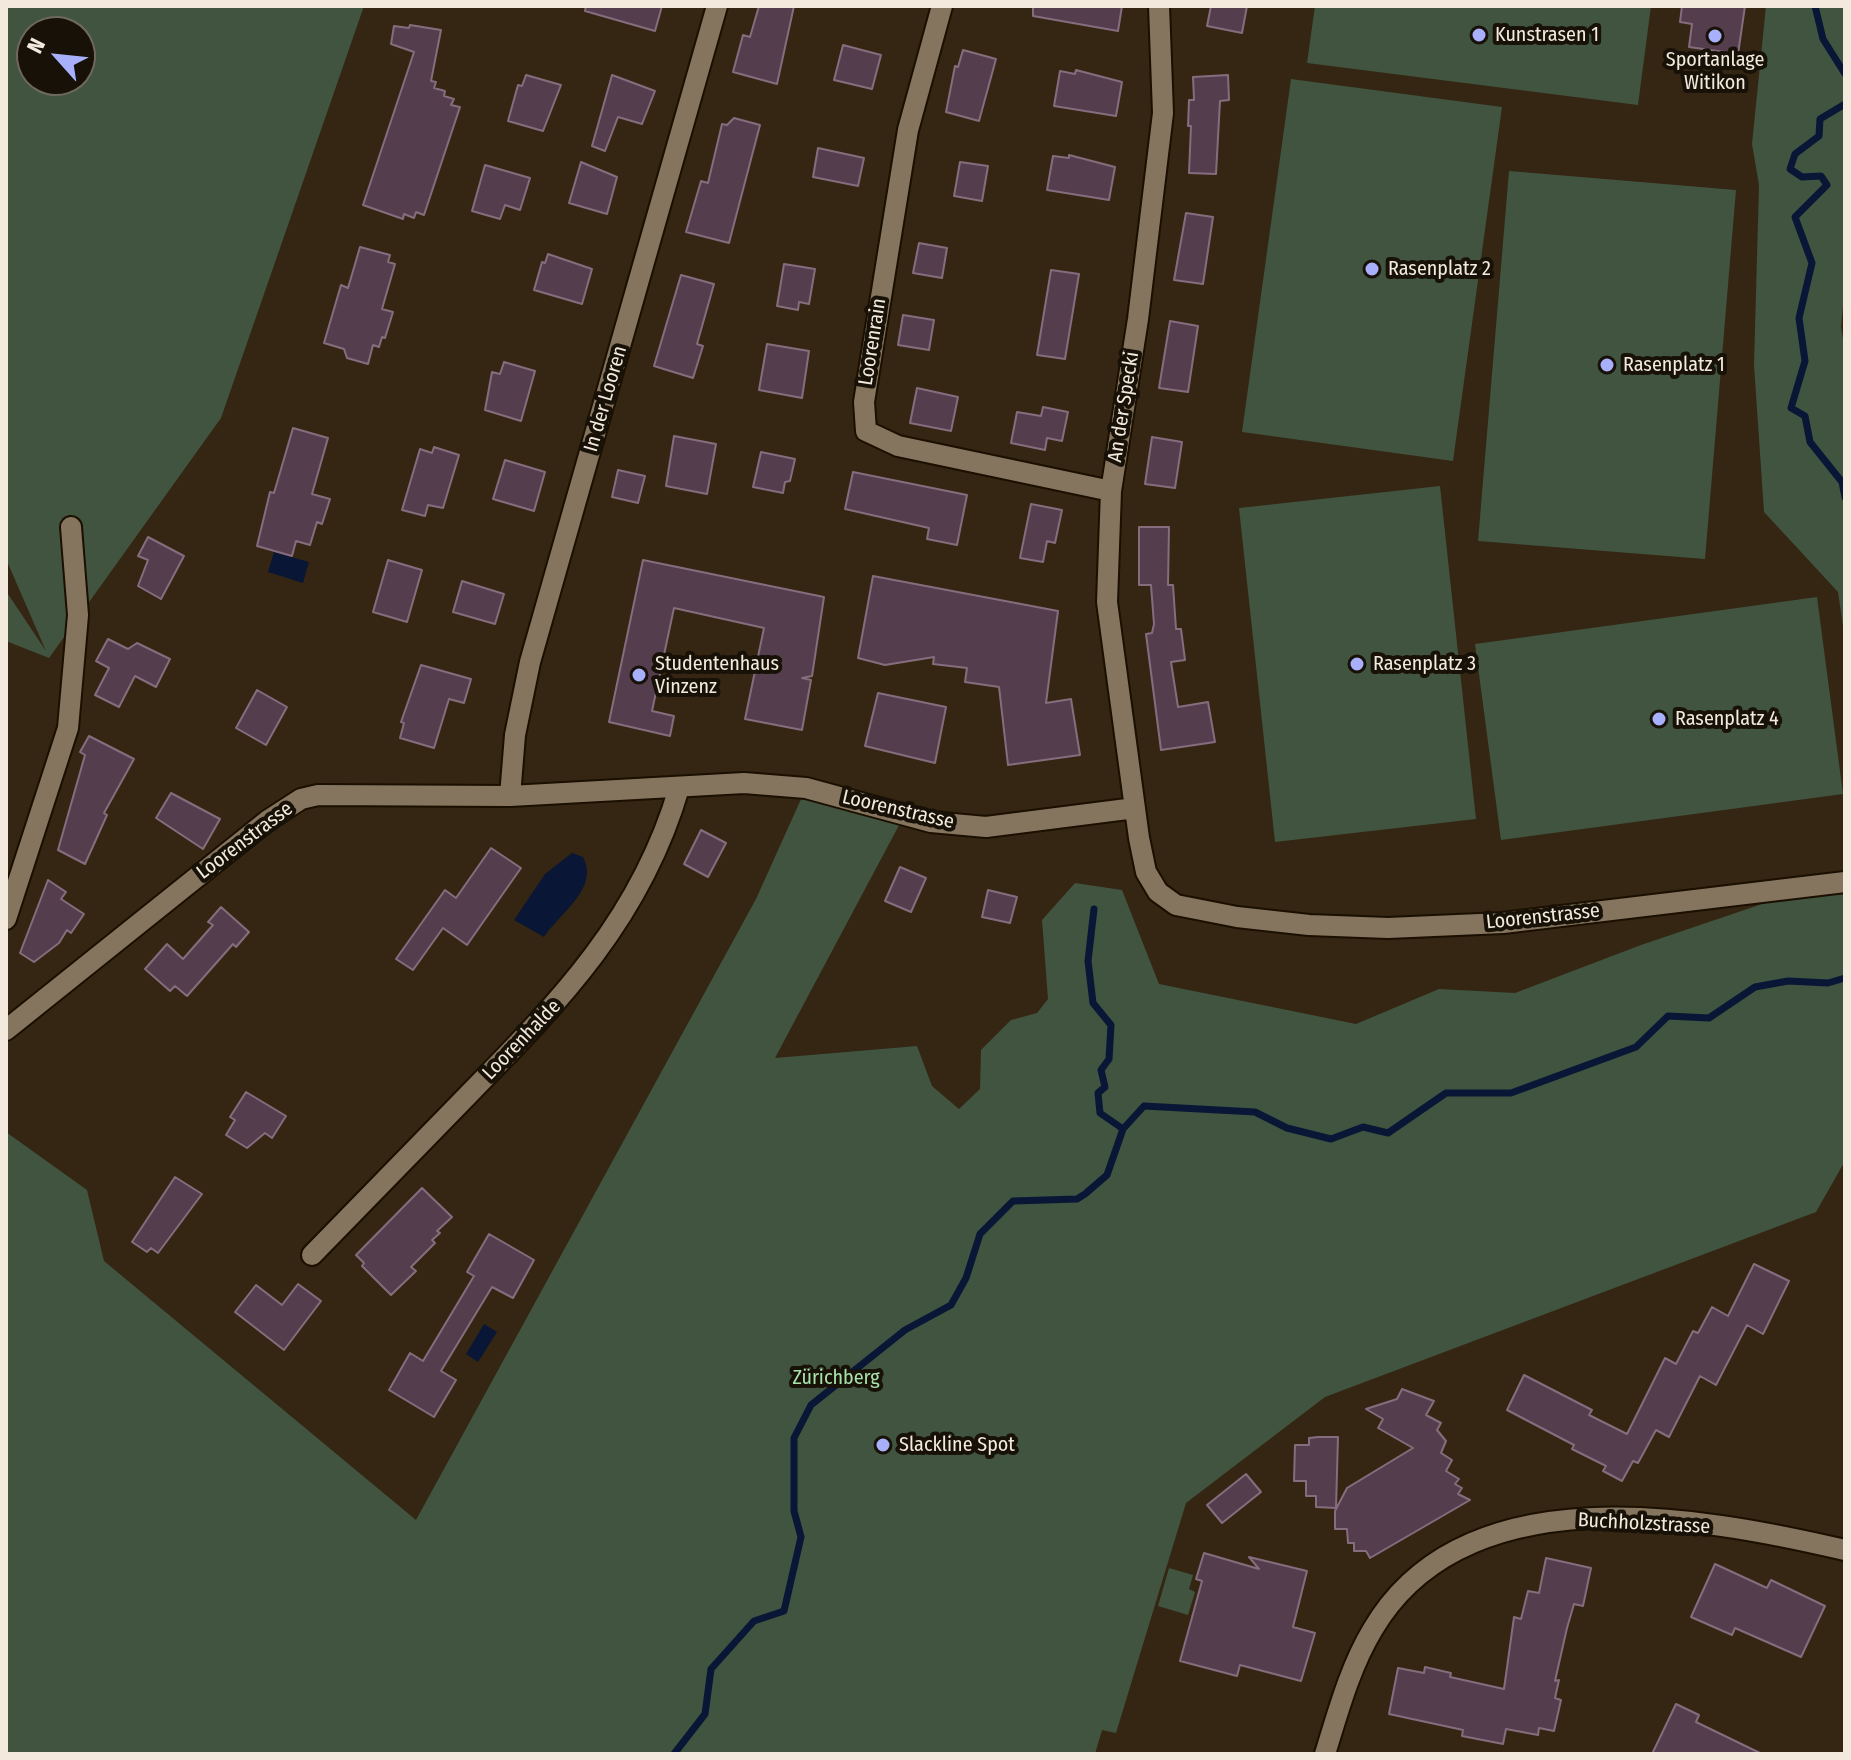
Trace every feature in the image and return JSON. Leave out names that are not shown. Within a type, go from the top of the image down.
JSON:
[{"type":"street","name":"In der Looren","points":[[510,796],[515,735],[530,662],[717,6]]},
{"type":"street","name":"Loorenrain","points":[[942,6],[908,130],[864,402],[866,431],[898,446],[1111,491]]},
{"type":"street","name":"An der Specki","points":[[1135,808],[1107,602],[1111,491],[1138,319],[1163,113],[1159,6]]},
{"type":"street","points":[[6,919],[68,728],[78,615],[71,527]]},
{"type":"street","name":"Loorenstrasse","points":[[6,1030],[301,799],[335,793],[510,796],[744,783],[806,788],[958,826],[986,827],[1135,808],[1146,872],[1158,892],[1176,905],[1294,923],[1388,928],[1503,923],[1845,882]]},
{"type":"street","name":"Loorenhalde","points":[[312,1255],[565,996],[612,932],[664,839],[679,788]]},
{"type":"street","name":"Buchholzstrasse","points":[[1325,1754],[1373,1627],[1420,1575],[1462,1546],[1509,1528],[1584,1518],[1693,1523],[1845,1550]]},
{"type":"green space","points":[[6,6],[364,6],[221,418],[49,658],[6,641],[6,591],[46,651],[6,559]]},
{"type":"green space","name":"Kunstrasen 1","points":[[1315,6],[1651,6],[1638,105],[1307,63]]},
{"type":"green space","points":[[1766,6],[1845,6],[1845,284],[1841,327],[1845,351],[1845,640],[1838,592],[1764,512],[1754,365],[1759,185],[1752,144]]},
{"type":"green space","name":"Rasenplatz 2","points":[[1291,79],[1502,107],[1453,461],[1242,432]]},
{"type":"green space","name":"Rasenplatz 1","points":[[1509,171],[1736,190],[1705,559],[1478,541]]},
{"type":"green space","name":"Rasenplatz 3","points":[[1440,486],[1476,819],[1275,842],[1239,508]]},
{"type":"green space","name":"Rasenplatz 4","points":[[1817,597],[1843,794],[1501,840],[1475,644]]},
{"type":"green space","name":"Zürichberg","points":[[806,788],[905,814],[775,1058],[917,1046],[932,1086],[959,1109],[980,1089],[981,1050],[1011,1020],[1037,1013],[1048,999],[1042,920],[1075,883],[1122,890],[1159,984],[1356,1024],[1439,989],[1515,993],[1641,945],[1824,883],[1845,882],[1845,1161],[1816,1212],[1325,1397],[1186,1503],[1116,1733],[1102,1730],[1095,1754],[6,1754],[6,1132],[87,1190],[104,1261],[416,1520],[756,899]]},
{"type":"green space","points":[[1169,1568],[1193,1575],[1189,1589],[1195,1592],[1188,1615],[1158,1606]]},
{"type":"water","points":[[274,552],[309,562],[303,583],[268,572]]},
{"type":"water","points":[[572,853],[583,857],[587,868],[586,879],[576,900],[544,937],[514,920],[545,874]]},
{"type":"water","points":[[484,1324],[497,1332],[478,1362],[466,1354]]},
{"type":"building","points":[[586,6],[662,6],[655,31],[585,11]]},
{"type":"building","points":[[759,6],[794,6],[777,84],[733,72],[743,35],[750,37]]},
{"type":"building","points":[[1033,6],[1122,6],[1118,31],[1033,16]]},
{"type":"building","points":[[1211,6],[1247,6],[1242,33],[1207,26]]},
{"type":"building","name":"Sportanlage Witikon","points":[[1682,6],[1745,6],[1738,54],[1689,47],[1692,24],[1680,22]]},
{"type":"building","points":[[410,25],[441,30],[431,81],[436,82],[434,88],[445,91],[444,96],[454,99],[451,105],[460,107],[424,215],[416,212],[414,218],[404,214],[403,219],[363,205],[414,52],[391,44],[394,26],[409,28]]},
{"type":"building","points":[[843,45],[881,55],[872,89],[834,80]]},
{"type":"building","points":[[963,50],[996,59],[979,121],[946,112],[955,66],[958,67]]},
{"type":"building","points":[[1076,70],[1122,82],[1116,116],[1054,106],[1060,71],[1075,74]]},
{"type":"building","points":[[526,75],[561,85],[543,131],[508,121],[518,85],[522,86]]},
{"type":"building","points":[[612,75],[655,91],[642,124],[618,117],[605,151],[592,146]]},
{"type":"building","points":[[1228,75],[1229,100],[1220,101],[1216,174],[1189,173],[1189,100],[1194,100],[1193,77]]},
{"type":"building","points":[[734,118],[760,125],[729,243],[686,232],[701,181],[708,183],[722,124],[727,125]]},
{"type":"building","points":[[818,148],[864,158],[858,186],[813,177]]},
{"type":"building","points":[[1069,155],[1115,167],[1109,200],[1047,190],[1053,156],[1069,158]]},
{"type":"building","points":[[581,162],[617,177],[607,214],[569,203]]},
{"type":"building","points":[[960,162],[988,166],[982,201],[954,196]]},
{"type":"building","points":[[485,165],[530,178],[520,210],[505,205],[500,219],[472,211]]},
{"type":"building","points":[[1186,213],[1213,217],[1203,284],[1174,280]]},
{"type":"building","points":[[919,243],[947,248],[942,278],[913,273]]},
{"type":"building","points":[[360,247],[390,255],[388,262],[395,264],[382,309],[393,312],[385,338],[382,337],[379,347],[373,345],[368,364],[347,358],[344,349],[324,343],[341,285],[348,288]]},
{"type":"building","points":[[548,254],[592,269],[582,304],[534,290],[542,262],[545,263]]},
{"type":"building","points":[[784,264],[815,269],[809,304],[799,302],[798,310],[777,306]]},
{"type":"building","points":[[1051,270],[1079,274],[1065,359],[1037,355]]},
{"type":"building","points":[[681,275],[714,284],[697,344],[703,346],[693,378],[654,366]]},
{"type":"building","points":[[903,315],[934,320],[929,350],[898,345]]},
{"type":"building","points":[[1170,321],[1198,326],[1188,392],[1159,388]]},
{"type":"building","points":[[767,344],[809,351],[802,398],[759,390]]},
{"type":"building","points":[[504,362],[535,371],[521,421],[485,410],[492,372],[500,374]]},
{"type":"building","points":[[917,388],[958,397],[951,431],[910,423]]},
{"type":"building","points":[[1043,407],[1068,412],[1062,441],[1047,438],[1045,450],[1011,443],[1017,412],[1041,416]]},
{"type":"building","points":[[293,428],[328,438],[312,494],[330,499],[322,524],[317,522],[310,545],[296,541],[292,556],[257,546],[270,492],[274,493]]},
{"type":"building","points":[[674,436],[716,444],[707,494],[666,486]]},
{"type":"building","points":[[1152,437],[1182,442],[1175,488],[1145,484]]},
{"type":"building","points":[[434,447],[459,455],[443,508],[428,505],[425,516],[402,510],[420,449],[432,453]]},
{"type":"building","points":[[761,452],[795,459],[790,481],[785,482],[783,493],[753,487]]},
{"type":"building","points":[[505,460],[545,472],[534,511],[493,499]]},
{"type":"building","points":[[618,470],[645,476],[638,503],[612,497]]},
{"type":"building","points":[[853,472],[967,495],[957,545],[927,539],[929,528],[845,509]]},
{"type":"building","points":[[1031,504],[1062,510],[1055,543],[1047,541],[1043,562],[1020,558]]},
{"type":"building","points":[[1139,527],[1169,527],[1168,585],[1173,585],[1176,629],[1181,629],[1185,660],[1171,662],[1178,707],[1208,702],[1215,742],[1161,750],[1146,634],[1152,633],[1154,624],[1151,585],[1139,585]]},
{"type":"building","points":[[148,537],[184,556],[161,599],[138,586],[148,560],[138,556]]},
{"type":"building","points":[[388,560],[422,570],[407,622],[373,612]]},
{"type":"building","name":"Studentenhaus Vinzenz","points":[[643,560],[824,597],[812,676],[802,678],[811,680],[802,730],[745,719],[764,628],[674,608],[652,711],[674,716],[670,736],[609,722]]},
{"type":"building","points":[[873,576],[1058,611],[1046,703],[1071,699],[1080,755],[1008,765],[999,687],[965,682],[967,668],[933,664],[934,657],[885,665],[858,658]]},
{"type":"building","points":[[462,581],[504,594],[495,624],[453,612]]},
{"type":"building","points":[[108,639],[128,649],[137,643],[170,659],[156,687],[135,676],[119,707],[95,695],[109,668],[96,661]]},
{"type":"building","points":[[421,665],[471,679],[464,703],[449,699],[434,748],[400,738],[404,723],[401,722]]},
{"type":"building","points":[[257,690],[287,707],[266,745],[236,728]]},
{"type":"building","points":[[878,693],[946,707],[935,763],[865,746]]},
{"type":"building","points":[[89,736],[134,759],[104,813],[107,815],[85,864],[58,850],[85,755],[80,752]]},
{"type":"building","points":[[171,793],[220,819],[203,849],[156,818]]},
{"type":"building","points":[[701,830],[726,843],[708,877],[684,864]]},
{"type":"building","points":[[491,848],[521,868],[467,945],[443,928],[413,970],[396,959],[445,890],[456,898]]},
{"type":"building","points":[[900,867],[926,878],[911,912],[885,901]]},
{"type":"building","points":[[48,880],[66,892],[61,899],[84,914],[71,933],[67,930],[59,943],[34,962],[20,953]]},
{"type":"building","points":[[988,890],[1017,897],[1010,923],[982,917]]},
{"type":"building","points":[[221,907],[249,932],[236,947],[233,944],[187,996],[175,986],[170,991],[145,969],[167,944],[183,959],[213,925],[208,922]]},
{"type":"building","points":[[246,1092],[286,1116],[272,1138],[265,1133],[247,1148],[226,1135],[235,1120],[230,1117]]},
{"type":"building","points":[[175,1177],[202,1194],[158,1253],[151,1248],[147,1252],[132,1242]]},
{"type":"building","points":[[422,1188],[452,1217],[437,1231],[440,1233],[432,1240],[435,1243],[411,1267],[416,1271],[391,1295],[362,1266],[364,1263],[356,1255]]},
{"type":"building","points":[[489,1234],[534,1260],[513,1298],[492,1287],[441,1371],[456,1380],[434,1417],[389,1390],[410,1353],[423,1361],[474,1276],[467,1272]]},
{"type":"building","points":[[1754,1264],[1789,1281],[1763,1334],[1747,1325],[1716,1385],[1700,1376],[1669,1437],[1656,1430],[1638,1463],[1633,1461],[1622,1481],[1603,1471],[1606,1466],[1572,1449],[1574,1445],[1507,1410],[1524,1375],[1592,1410],[1589,1415],[1627,1434],[1665,1358],[1676,1364],[1693,1331],[1698,1333],[1712,1307],[1728,1316]]},
{"type":"building","points":[[298,1284],[321,1301],[284,1350],[235,1312],[256,1285],[282,1305]]},
{"type":"building","points":[[1402,1389],[1434,1401],[1426,1415],[1441,1423],[1437,1430],[1446,1441],[1441,1453],[1452,1460],[1446,1471],[1459,1479],[1455,1484],[1462,1488],[1458,1494],[1470,1500],[1370,1558],[1366,1551],[1354,1551],[1354,1543],[1348,1543],[1347,1529],[1335,1529],[1335,1511],[1347,1488],[1413,1448],[1378,1428],[1383,1419],[1366,1409],[1397,1399]]},
{"type":"building","points":[[1338,1437],[1336,1508],[1316,1507],[1316,1496],[1306,1496],[1306,1481],[1294,1481],[1295,1445],[1309,1445],[1309,1438]]},
{"type":"building","points":[[1246,1474],[1261,1492],[1222,1523],[1207,1505]]},
{"type":"building","points":[[1204,1553],[1259,1569],[1249,1557],[1307,1571],[1293,1627],[1315,1633],[1301,1681],[1240,1665],[1237,1676],[1180,1661],[1202,1581],[1196,1579]]},
{"type":"building","points":[[1546,1558],[1591,1568],[1583,1606],[1574,1604],[1567,1628],[1555,1681],[1559,1680],[1555,1698],[1561,1700],[1554,1731],[1539,1728],[1538,1735],[1506,1729],[1503,1744],[1462,1736],[1463,1730],[1389,1714],[1398,1668],[1424,1673],[1425,1667],[1451,1673],[1450,1677],[1504,1689],[1514,1617],[1521,1619],[1528,1591],[1539,1593]]},
{"type":"building","points":[[1715,1564],[1767,1588],[1771,1580],[1825,1606],[1801,1657],[1735,1628],[1732,1635],[1691,1617]]},
{"type":"building","points":[[1676,1704],[1699,1715],[1696,1722],[1762,1754],[1652,1754]]},
{"type":"waterway","points":[[1815,6],[1823,39],[1845,74]]},
{"type":"waterway","points":[[1845,104],[1820,119],[1819,136],[1795,154],[1790,169],[1802,177],[1821,176],[1827,185],[1795,217],[1812,263],[1799,318],[1805,361],[1791,408],[1805,416],[1810,442],[1842,482],[1845,497]]},
{"type":"waterway","points":[[1094,909],[1088,961],[1093,1003],[1111,1025],[1109,1059],[1101,1070],[1105,1087],[1098,1093],[1100,1113],[1123,1129]]},
{"type":"waterway","points":[[674,1754],[705,1714],[711,1669],[754,1621],[784,1611],[801,1537],[794,1511],[794,1438],[811,1405],[905,1330],[951,1305],[966,1278],[980,1234],[1013,1201],[1077,1199],[1107,1175],[1123,1129],[1144,1106],[1255,1112],[1287,1128],[1331,1139],[1363,1127],[1388,1133],[1446,1093],[1511,1093],[1636,1047],[1668,1016],[1709,1018],[1755,987],[1788,981],[1828,983],[1845,978]]},
{"type":"place","name":"Kunstrasen 1","points":[[1479,35]]},
{"type":"place","name":"Sportanlage Witikon","points":[[1715,36]]},
{"type":"place","name":"Rasenplatz 2","points":[[1372,269]]},
{"type":"place","name":"Rasenplatz 1","points":[[1607,365]]},
{"type":"place","name":"Rasenplatz 3","points":[[1357,664]]},
{"type":"place","name":"Studentenhaus Vinzenz","points":[[639,675]]},
{"type":"place","name":"Rasenplatz 4","points":[[1659,719]]},
{"type":"place","name":"Slackline Spot","points":[[883,1445]]}]
